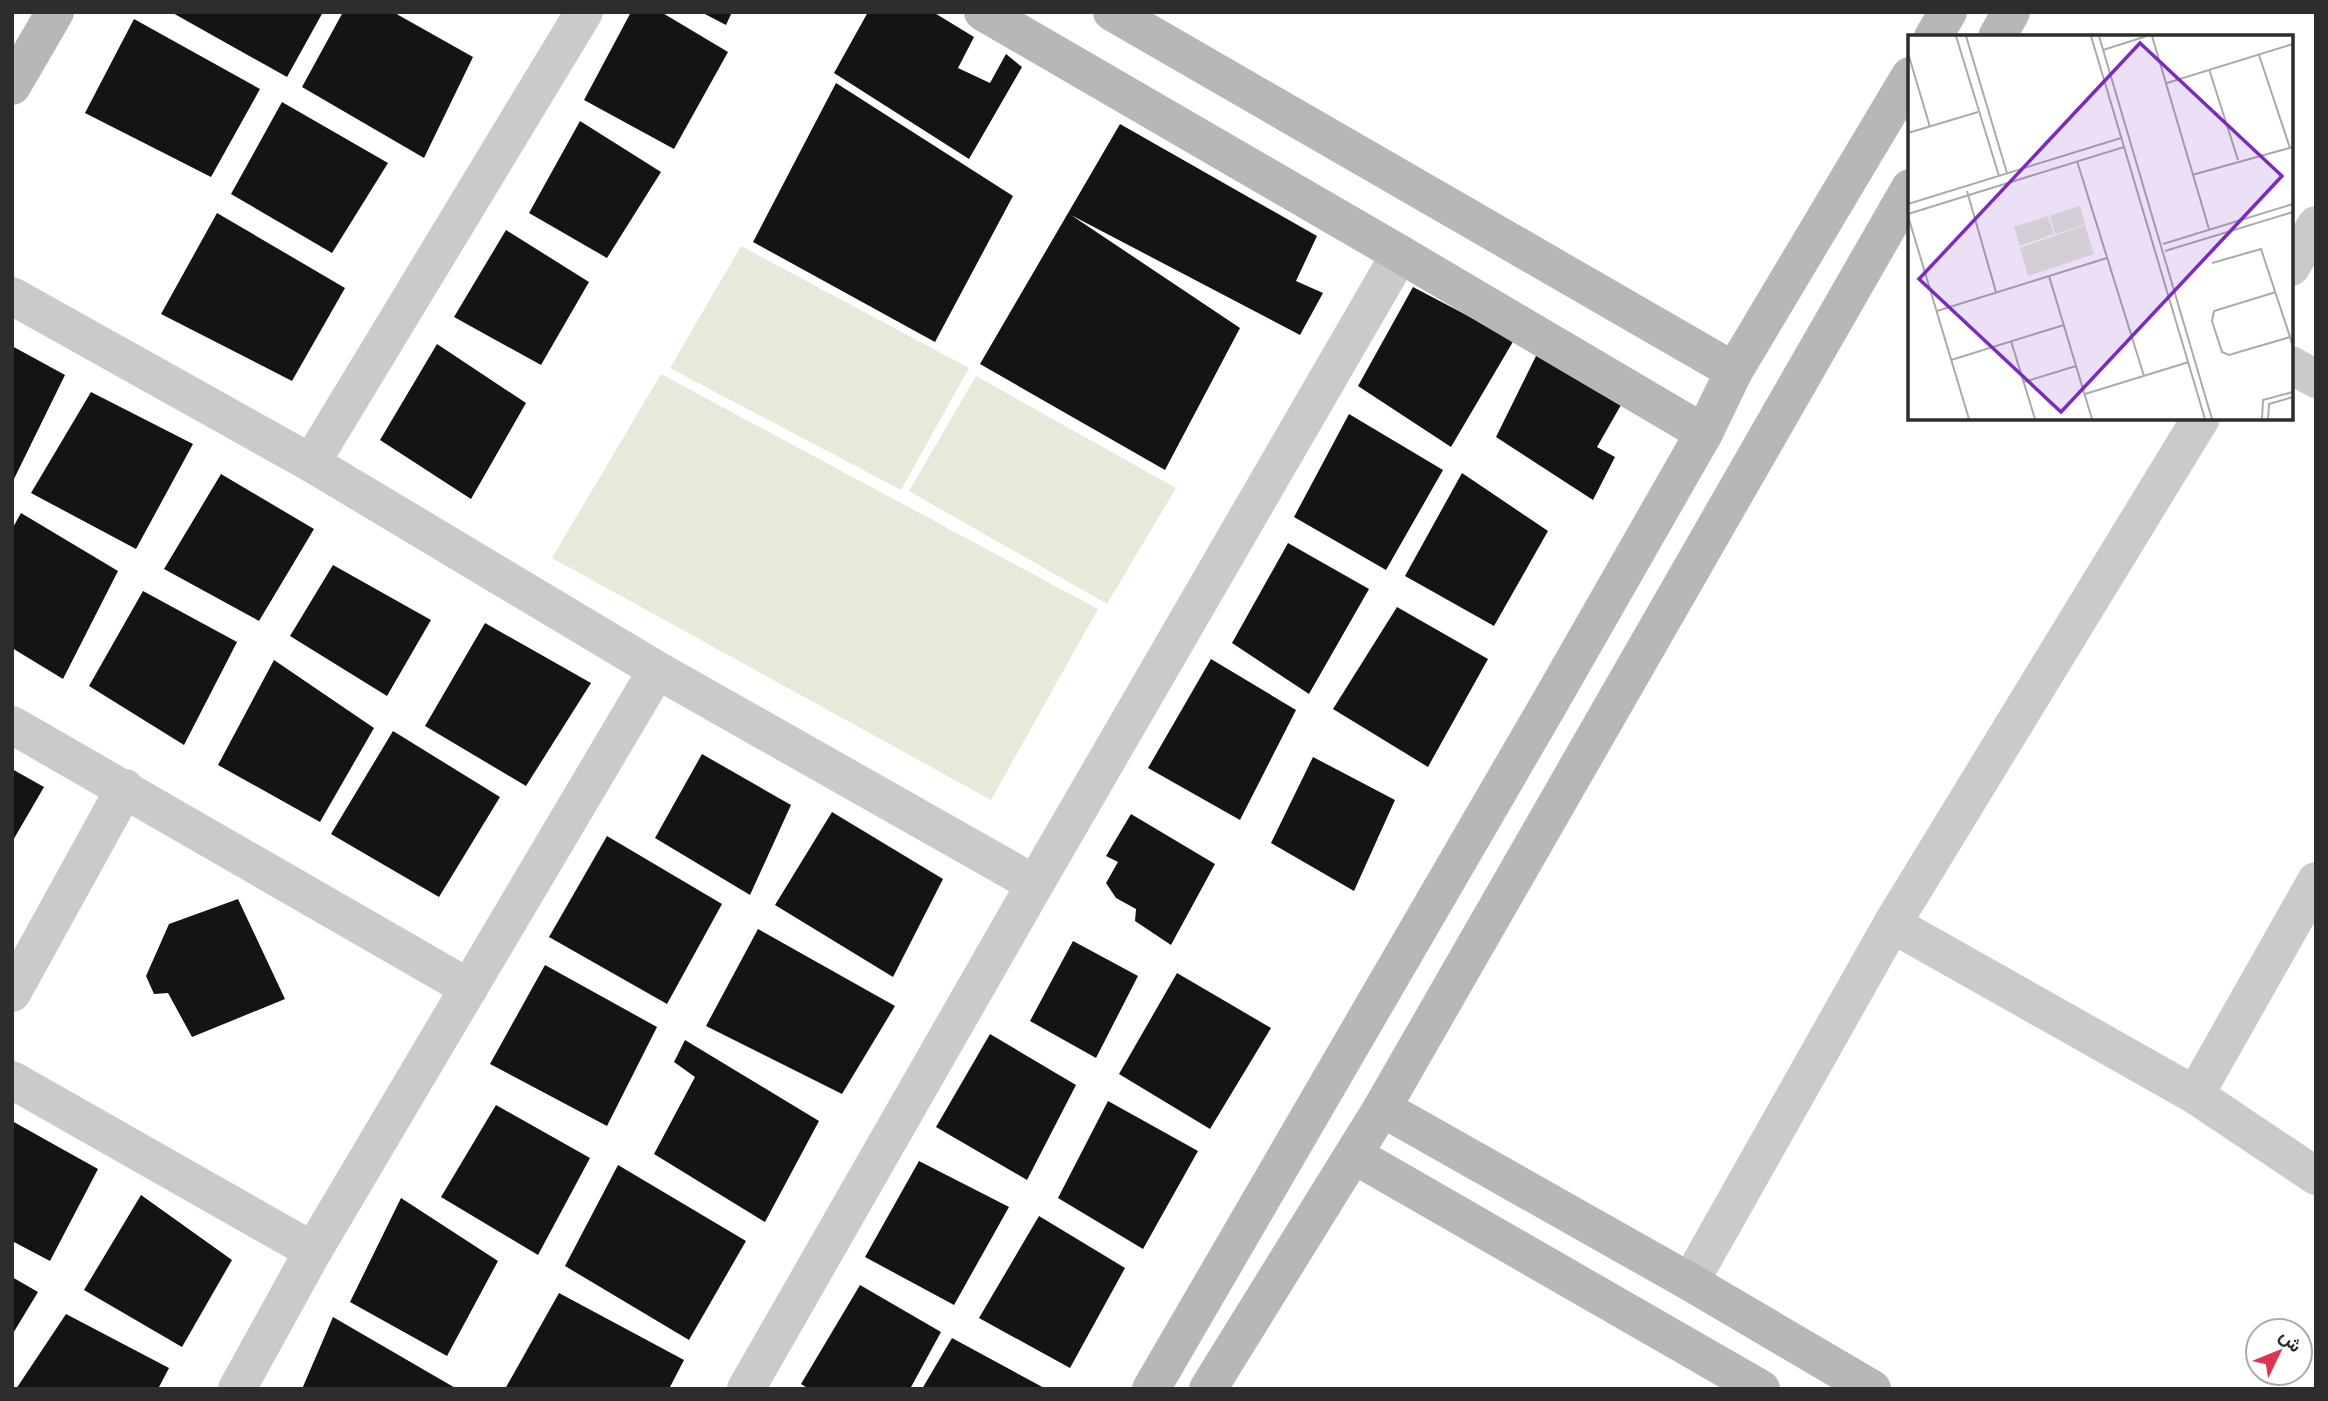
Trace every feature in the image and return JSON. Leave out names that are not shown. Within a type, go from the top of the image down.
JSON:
[{"type":"street","points":[[12,86],[55,12]]},
{"type":"street","points":[[312,463],[584,12]]},
{"type":"street","points":[[983,12],[1704,433]]},
{"type":"street","points":[[1112,12],[1734,371]]},
{"type":"street","points":[[1934,35],[1948,12]]},
{"type":"street","points":[[1998,35],[2011,12]]},
{"type":"street","points":[[1151,1389],[1549,704],[1704,433],[1734,371],[1908,79]]},
{"type":"street","points":[[1208,1389],[1382,1108],[1908,191]]},
{"type":"street","points":[[2293,264],[2316,225]]},
{"type":"street","points":[[747,1389],[1035,884],[1400,254]]},
{"type":"street","points":[[12,296],[312,463],[657,670],[1035,884]]},
{"type":"street","points":[[2293,367],[2316,379]]},
{"type":"street","points":[[1690,1282],[1892,924],[2200,420]]},
{"type":"street","points":[[237,1389],[313,1251],[657,670]]},
{"type":"street","points":[[1549,704],[1598,732]]},
{"type":"street","points":[[12,725],[469,988]]},
{"type":"street","points":[[12,993],[125,788]]},
{"type":"street","points":[[2195,1095],[2316,881]]},
{"type":"street","points":[[1892,924],[2195,1095],[2316,1176]]},
{"type":"street","points":[[12,1080],[313,1251]]},
{"type":"street","points":[[1382,1108],[1690,1282],[1872,1389]]},
{"type":"street","points":[[1354,1155],[1760,1389]]},
{"type":"shaded area","points":[[741,246],[969,368],[901,490],[670,368]]},
{"type":"shaded area","points":[[661,374],[1098,609],[991,800],[552,558]]},
{"type":"shaded area","points":[[976,376],[1176,488],[1107,604],[909,491]]},
{"type":"building","points":[[171,12],[323,12],[287,77]]},
{"type":"building","points":[[343,12],[393,12],[473,57],[424,158],[302,87]]},
{"type":"building","points":[[631,12],[661,12],[728,52],[674,149],[584,100]]},
{"type":"building","points":[[701,12],[732,12],[726,25]]},
{"type":"building","points":[[868,12],[933,12],[974,37],[958,68],[990,83],[1006,54],[1022,67],[969,159],[834,73]]},
{"type":"building","points":[[134,19],[260,89],[211,177],[85,113]]},
{"type":"building","points":[[836,83],[1013,196],[935,342],[753,242]]},
{"type":"building","points":[[282,102],[388,163],[332,253],[231,194]]},
{"type":"building","points":[[580,121],[661,172],[607,258],[529,213]]},
{"type":"building","points":[[1120,124],[1317,236],[1296,281],[1323,293],[1300,335],[1071,215],[1240,328],[1165,470],[980,364]]},
{"type":"building","points":[[217,213],[345,288],[292,381],[161,314]]},
{"type":"building","points":[[506,230],[589,282],[541,365],[454,317]]},
{"type":"building","points":[[1413,287],[1514,340],[1451,447],[1358,386]]},
{"type":"building","points":[[437,344],[526,403],[471,499],[380,440]]},
{"type":"building","points":[[12,346],[65,375],[12,483]]},
{"type":"building","points":[[1539,350],[1621,405],[1597,447],[1615,457],[1593,500],[1496,437]]},
{"type":"building","points":[[91,392],[193,444],[136,549],[31,493]]},
{"type":"building","points":[[1349,414],[1443,470],[1386,570],[1294,517]]},
{"type":"building","points":[[1462,473],[1548,531],[1494,626],[1405,576]]},
{"type":"building","points":[[221,474],[314,529],[259,621],[164,569]]},
{"type":"building","points":[[21,513],[118,571],[63,679],[12,648],[12,529]]},
{"type":"building","points":[[1288,543],[1369,589],[1309,694],[1232,643]]},
{"type":"building","points":[[333,565],[431,620],[387,696],[290,636]]},
{"type":"building","points":[[143,591],[237,642],[184,745],[89,686]]},
{"type":"building","points":[[1397,607],[1488,659],[1428,767],[1333,709]]},
{"type":"building","points":[[485,623],[591,683],[526,786],[425,726]]},
{"type":"building","points":[[1211,659],[1296,710],[1240,820],[1148,768]]},
{"type":"building","points":[[274,660],[374,728],[320,822],[218,765]]},
{"type":"building","points":[[393,731],[500,797],[439,897],[331,834]]},
{"type":"building","points":[[702,754],[791,805],[750,895],[655,838]]},
{"type":"building","points":[[1313,757],[1395,800],[1354,891],[1271,843]]},
{"type":"building","points":[[12,769],[44,787],[12,842]]},
{"type":"building","points":[[832,812],[943,879],[893,977],[775,905]]},
{"type":"building","points":[[1131,814],[1215,864],[1171,945],[1135,921],[1136,909],[1116,898],[1106,883],[1118,862],[1106,856]]},
{"type":"building","points":[[607,836],[722,904],[667,1004],[549,937]]},
{"type":"building","points":[[238,899],[285,999],[192,1037],[168,993],[154,994],[146,976],[169,924]]},
{"type":"building","points":[[758,929],[895,1006],[842,1094],[706,1026]]},
{"type":"building","points":[[1073,941],[1138,976],[1096,1058],[1030,1021]]},
{"type":"building","points":[[545,965],[657,1027],[607,1126],[490,1064]]},
{"type":"building","points":[[1177,973],[1271,1028],[1210,1129],[1119,1074]]},
{"type":"building","points":[[990,1034],[1076,1085],[1027,1180],[936,1127]]},
{"type":"building","points":[[685,1040],[819,1121],[765,1222],[654,1154],[695,1077],[674,1062]]},
{"type":"building","points":[[1108,1101],[1198,1151],[1143,1249],[1058,1198]]},
{"type":"building","points":[[496,1105],[590,1158],[538,1255],[441,1197]]},
{"type":"building","points":[[12,1121],[98,1169],[50,1261],[12,1241]]},
{"type":"building","points":[[919,1161],[1009,1207],[954,1305],[865,1257]]},
{"type":"building","points":[[618,1165],[746,1241],[689,1340],[565,1266]]},
{"type":"building","points":[[141,1195],[232,1260],[182,1347],[84,1290]]},
{"type":"building","points":[[401,1198],[498,1261],[447,1356],[350,1302]]},
{"type":"building","points":[[1039,1216],[1125,1268],[1070,1368],[979,1318]]},
{"type":"building","points":[[12,1277],[38,1292],[12,1335]]},
{"type":"building","points":[[860,1285],[941,1332],[910,1389],[809,1389],[801,1384]]},
{"type":"building","points":[[559,1293],[684,1360],[669,1389],[505,1389]]},
{"type":"building","points":[[66,1314],[169,1368],[158,1389],[16,1389]]},
{"type":"building","points":[[333,1317],[457,1389],[302,1389]]},
{"type":"building","points":[[952,1338],[1046,1389],[922,1389]]}]
